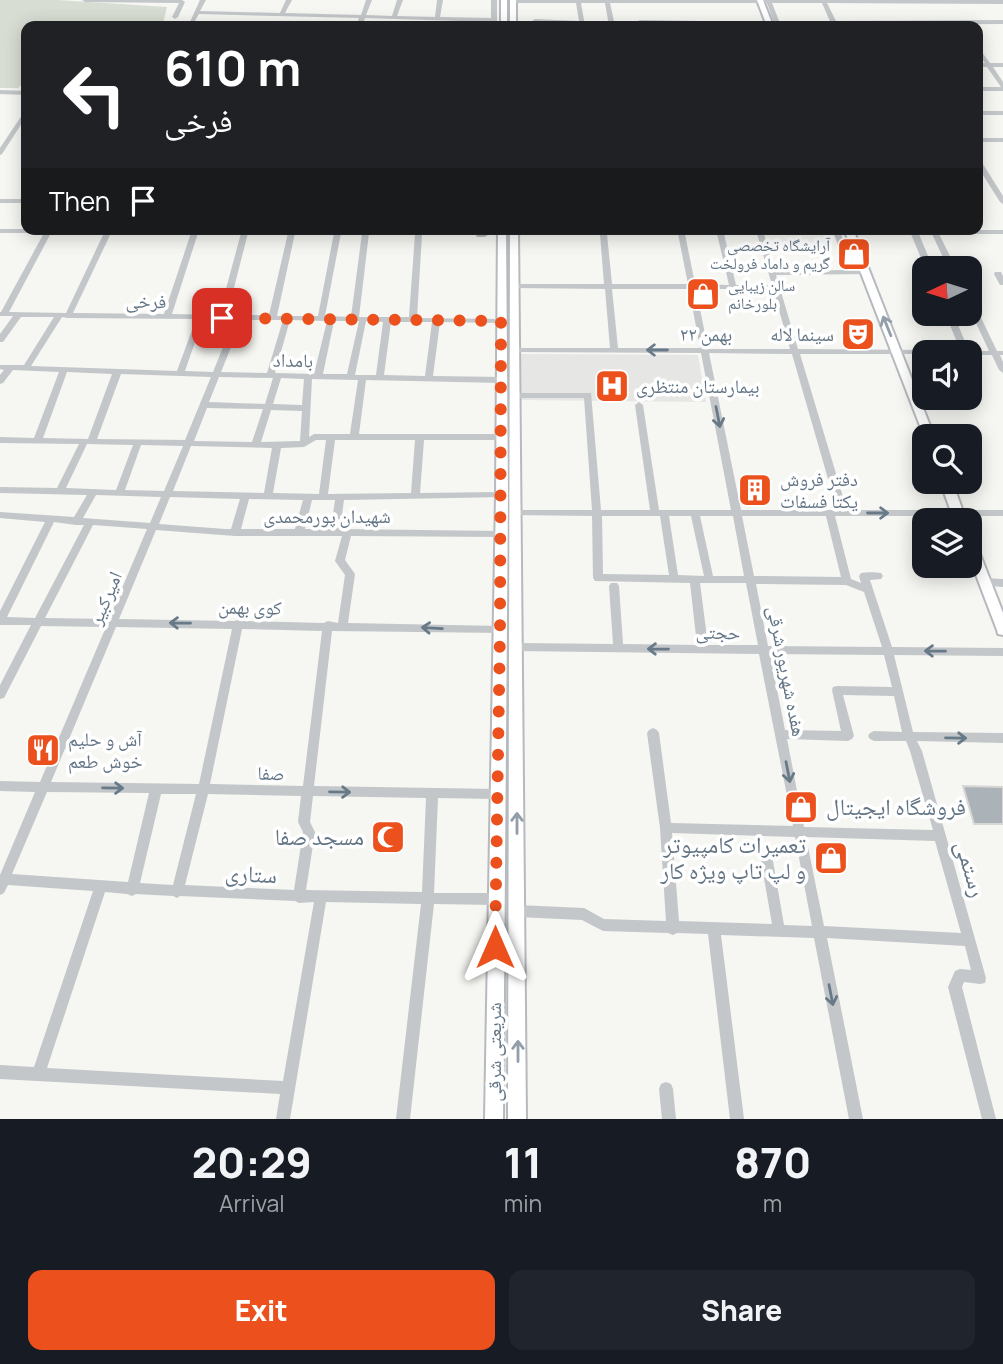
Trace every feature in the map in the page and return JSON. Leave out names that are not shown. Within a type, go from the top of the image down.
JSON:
[{"type":"main road","points":[[504,0],[504,21]]},
{"type":"main road","points":[[760,0],[768,21]]},
{"type":"main road","points":[[513,1],[513,21]]},
{"type":"main road","name":"شریعتی شرقی","points":[[504,235],[514,286],[516,350],[517,1119]]},
{"type":"main road","points":[[846,235],[865,272],[924,424]]},
{"type":"main road","name":"شریعتی شرقی","points":[[494,1119],[502,495],[501,321],[508,263]]},
{"type":"main road","points":[[982,577],[1003,630]]},
{"type":"main road","points":[[494,984],[517,985]]},
{"type":"street","points":[[85,0],[183,2],[175,17]]},
{"type":"street","points":[[192,21],[202,0]]},
{"type":"street","points":[[282,14],[289,0]]},
{"type":"street","points":[[360,21],[369,0]]},
{"type":"street","points":[[396,21],[400,0]]},
{"type":"street","points":[[437,18],[440,0]]},
{"type":"street","points":[[494,21],[495,0]]},
{"type":"street","points":[[768,0],[776,21]]},
{"type":"street","points":[[823,0],[834,21]]},
{"type":"street","points":[[513,1],[823,0],[1001,3]]},
{"type":"street","points":[[576,1],[580,21]]},
{"type":"street","points":[[607,1],[611,21]]},
{"type":"street","points":[[636,1],[639,21]]},
{"type":"street","points":[[696,1],[701,21]]},
{"type":"street","points":[[850,1],[858,21]]},
{"type":"street","points":[[887,1],[891,9]]},
{"type":"street","points":[[940,1],[946,21]]},
{"type":"street","points":[[968,2],[980,21]]},
{"type":"street","points":[[197,12],[266,17],[293,14],[470,21]]},
{"type":"street","points":[[290,21],[293,14]]},
{"type":"street","points":[[983,22],[1003,22]]},
{"type":"street","points":[[983,56],[1003,88],[983,89]]},
{"type":"street","points":[[983,65],[1003,65]]},
{"type":"street","points":[[0,101],[4,92]]},
{"type":"street","points":[[991,106],[999,113]]},
{"type":"street","points":[[0,153],[3,144],[21,120]]},
{"type":"street","points":[[983,140],[1003,140]]},
{"type":"street","points":[[983,168],[1003,202]]},
{"type":"street","points":[[0,201],[21,201]]},
{"type":"street","points":[[0,232],[21,232]]},
{"type":"street","points":[[983,232],[1003,232]]},
{"type":"street","points":[[2,314],[47,235]]},
{"type":"street","points":[[26,369],[64,316],[106,235]]},
{"type":"street","points":[[167,317],[194,235]]},
{"type":"street","points":[[222,318],[245,235]]},
{"type":"street","points":[[272,319],[292,235]]},
{"type":"street","points":[[321,319],[337,235]]},
{"type":"street","points":[[350,377],[359,319],[366,235]]},
{"type":"street","points":[[413,320],[419,235]]},
{"type":"street","points":[[603,235],[614,350]]},
{"type":"street","name":"هفده شهریور شرقی","points":[[683,235],[856,1119]]},
{"type":"street","points":[[722,235],[735,291]]},
{"type":"street","points":[[761,235],[842,513]]},
{"type":"street","points":[[845,235],[851,272]]},
{"type":"street","points":[[915,235],[924,256]]},
{"type":"street","points":[[936,235],[946,256]]},
{"type":"street","points":[[772,273],[865,272]]},
{"type":"street","points":[[998,274],[1003,283]]},
{"type":"street","points":[[514,286],[692,286],[735,291],[777,288]]},
{"type":"street","name":"فرخی","points":[[2,314],[501,321]]},
{"type":"street","points":[[0,340],[18,314]]},
{"type":"street","points":[[180,374],[200,318]]},
{"type":"street","name":"امیرکبیر","points":[[2,884],[188,444],[237,318]]},
{"type":"street","points":[[256,444],[268,407],[287,319]]},
{"type":"street","points":[[318,376],[331,319]]},
{"type":"street","points":[[380,377],[387,320]]},
{"type":"street","points":[[429,379],[436,320]]},
{"type":"street","points":[[982,324],[998,353],[1003,370]]},
{"type":"street","name":"۲۲ بهمن","points":[[516,350],[912,352]]},
{"type":"street","points":[[0,381],[5,368]]},
{"type":"street","name":"بامداد","points":[[5,368],[117,373],[502,380]]},
{"type":"street","points":[[37,441],[64,370]]},
{"type":"street","points":[[60,492],[88,442],[117,373]]},
{"type":"street","points":[[304,444],[308,376]]},
{"type":"street","points":[[354,437],[362,377]]},
{"type":"street","points":[[516,395],[588,395],[597,513],[598,579],[750,578],[847,581],[869,590]]},
{"type":"street","points":[[203,405],[306,408]]},
{"type":"street","points":[[639,405],[674,578]]},
{"type":"street","points":[[0,440],[304,444],[314,437],[331,436],[502,437]]},
{"type":"street","points":[[323,497],[331,436]]},
{"type":"street","points":[[415,496],[420,437]]},
{"type":"street","points":[[119,493],[138,443]]},
{"type":"street","points":[[268,496],[277,444]]},
{"type":"street","points":[[0,490],[308,497],[502,495]]},
{"type":"street","points":[[76,522],[93,492]]},
{"type":"street","points":[[235,533],[245,496]]},
{"type":"street","points":[[335,534],[340,496]]},
{"type":"street","points":[[299,534],[308,497]]},
{"type":"street","points":[[516,513],[912,515]]},
{"type":"street","points":[[695,513],[709,578]]},
{"type":"street","points":[[830,513],[847,581]]},
{"type":"street","points":[[982,515],[1003,513]]},
{"type":"street","name":"شهیدان پورمحمدی","points":[[0,515],[153,528],[204,527],[235,533],[501,534]]},
{"type":"street","points":[[0,621],[51,519]]},
{"type":"street","points":[[0,695],[90,523]]},
{"type":"street","points":[[343,625],[350,574],[340,561],[347,534]]},
{"type":"street","points":[[869,590],[864,576],[878,576]]},
{"type":"street","points":[[694,578],[703,649]]},
{"type":"street","points":[[984,582],[1003,583]]},
{"type":"street","points":[[614,586],[618,648]]},
{"type":"street","name":"رستمی","points":[[869,590],[888,650],[908,737],[916,751],[980,978],[960,975],[956,987],[989,1119]]},
{"type":"street","name":"کوی بهمن","points":[[0,621],[343,625],[500,630]]},
{"type":"street","points":[[177,892],[203,790],[238,624]]},
{"type":"street","points":[[299,897],[309,832],[303,822],[328,625]]},
{"type":"street","name":"حجتی","points":[[516,647],[1003,652]]},
{"type":"street","points":[[781,734],[848,736],[837,690],[897,692]]},
{"type":"street","points":[[653,733],[666,828],[673,929]]},
{"type":"street","points":[[874,736],[1003,738]]},
{"type":"street","name":"صفا","points":[[0,786],[497,794]]},
{"type":"street","points":[[132,890],[156,789]]},
{"type":"street","points":[[403,1119],[428,899],[432,793]]},
{"type":"street","points":[[666,828],[940,836]]},
{"type":"street","points":[[767,861],[779,931]]},
{"type":"street","name":"ستاری","points":[[2,884],[321,898],[495,900]]},
{"type":"street","points":[[38,1074],[101,887]]},
{"type":"street","points":[[283,1119],[321,898]]},
{"type":"street","points":[[517,911],[584,914],[603,925],[970,940]]},
{"type":"street","points":[[714,930],[737,1119]]},
{"type":"street","points":[[0,1072],[289,1088]]},
{"type":"street","points":[[666,1089],[669,1119]]},
{"type":"shaded area","points":[[0,0],[57,0],[167,7],[164,21],[21,21],[21,85],[18,88],[0,88]]},
{"type":"shaded area","name":"بیمارستان منتظری","points":[[520,354],[698,355],[706,402],[521,400]]},
{"type":"building","points":[[963,786],[1003,787],[1003,824],[974,824]]},
{"type":"place","name":"آرایشگاه تخصصی گریم و داماد فرولخت","points":[[854,254]]},
{"type":"place","name":"سالن زیبایی بلورخانم","points":[[703,294]]},
{"type":"place","name":"سینما لاله","points":[[858,334]]},
{"type":"place","name":"بیمارستان منتظری","points":[[612,386]]},
{"type":"place","name":"دفتر فروش یکتا فسفات","points":[[755,490]]},
{"type":"place","name":"آش و حلیم خوش طعم","points":[[43,750]]},
{"type":"place","name":"فروشگاه ایجیتال","points":[[801,807]]},
{"type":"place","name":"مسجد صفا","points":[[388,837]]},
{"type":"place","name":"تعمیرات کامپیوتر و لپ تاپ ویژه کار","points":[[831,858]]},
{"type":"route","points":[[222,318],[501,321],[502,475],[495,947]]}]
